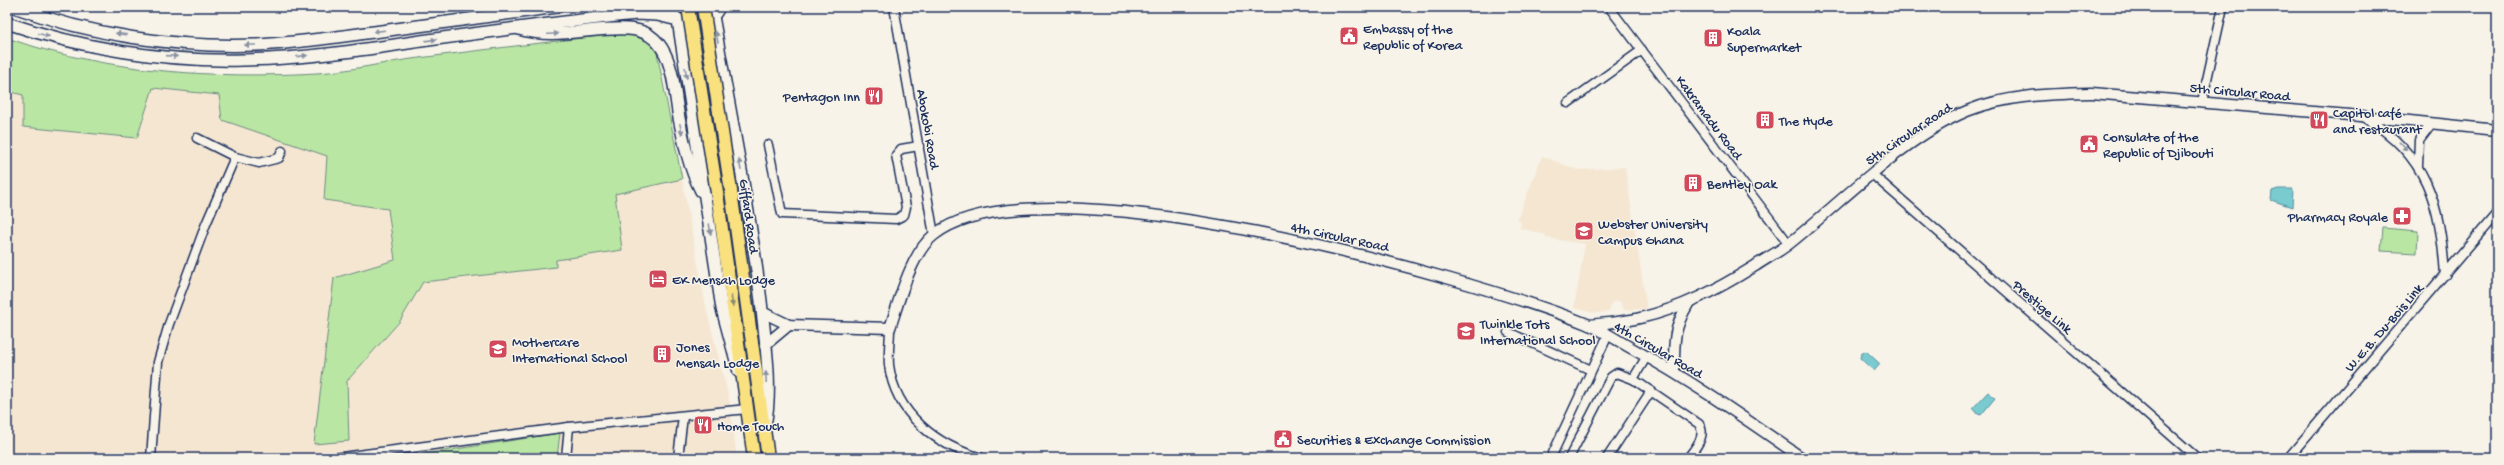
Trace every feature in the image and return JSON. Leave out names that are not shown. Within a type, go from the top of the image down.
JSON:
[{"type":"main road","points":[[14,7],[52,21],[117,34],[174,41],[257,45],[331,37],[557,7]]},
{"type":"main road","points":[[666,7],[678,20],[722,309],[731,349],[744,390]]},
{"type":"main road","points":[[688,7],[717,193],[754,458]]},
{"type":"main road","name":"Giffard Road","points":[[704,7],[768,458]]},
{"type":"main road","points":[[7,23],[40,34],[95,46],[159,55],[241,60],[280,59],[378,48],[515,28],[637,14],[657,15],[696,24],[716,12]]},
{"type":"main road","name":"Giffard Road","points":[[716,12],[754,248],[762,312],[768,409],[764,430]]},
{"type":"main road","points":[[515,28],[534,34],[628,29],[643,32],[655,40],[670,64],[678,116],[692,173],[705,200]]},
{"type":"street","name":"Abokobi Road","points":[[894,7],[934,235]]},
{"type":"street","name":"Abokobi Road","points":[[898,27],[899,7]]},
{"type":"street","name":"Kakramadu Road","points":[[1609,7],[1789,244]]},
{"type":"street","points":[[2202,102],[2223,7]]},
{"type":"street","points":[[1568,103],[1642,50]]},
{"type":"street","name":"5th Circular Road","points":[[1589,325],[1640,318],[1688,304],[1716,291],[1789,244],[1872,174],[1950,119],[1989,104],[2061,93],[2092,93],[2361,116],[2497,130]]},
{"type":"street","points":[[2361,116],[2396,139],[2418,166],[2439,217],[2445,275]]},
{"type":"street","points":[[2418,166],[2417,152],[2419,140],[2432,123]]},
{"type":"street","points":[[197,138],[235,157],[266,163],[279,158],[282,151]]},
{"type":"street","points":[[768,146],[782,214],[896,219],[904,215],[906,207],[896,155],[901,149],[919,146]]},
{"type":"street","points":[[151,458],[158,362],[169,324],[206,224],[235,157]]},
{"type":"street","name":"Prestige Link","points":[[1872,174],[2197,458]]},
{"type":"street","name":"4th Circular Road","points":[[890,328],[913,267],[923,247],[934,235],[962,220],[991,211],[1030,208],[1076,208],[1158,216],[1272,235],[1394,262],[1463,281],[1589,325],[1674,372],[1802,458]]},
{"type":"street","name":"W.E.B. Du-Bois Link","points":[[2288,458],[2497,213]]},
{"type":"street","points":[[1674,372],[1673,338],[1678,320],[1688,304]]},
{"type":"street","points":[[762,312],[789,325],[890,328],[889,366],[896,388],[907,410],[920,426],[939,441],[959,452],[982,458]]},
{"type":"street","points":[[765,345],[789,325]]},
{"type":"street","points":[[1508,332],[1592,370]]},
{"type":"street","points":[[1552,453],[1608,335]]},
{"type":"street","points":[[1633,379],[1647,356]]},
{"type":"street","points":[[1569,458],[1612,377],[1617,373],[1633,379],[1699,424],[1702,429],[1701,439],[1688,458]]},
{"type":"street","points":[[1607,458],[1651,391]]},
{"type":"street","points":[[335,458],[569,427],[748,409]]},
{"type":"street","points":[[678,458],[683,416]]},
{"type":"street","points":[[566,458],[569,427]]},
{"type":"shaded area","points":[[153,88],[219,95],[222,120],[327,156],[324,200],[388,209],[395,260],[334,278],[349,441],[347,381],[400,321],[423,282],[556,267],[556,260],[621,250],[615,194],[682,179],[707,312],[729,398],[737,458],[557,458],[560,434],[398,458],[7,458],[7,91],[23,94],[23,127],[136,138]]},
{"type":"shaded area","name":"Webster University Campus Ghana","points":[[1542,156],[1578,170],[1625,167],[1647,309],[1624,310],[1620,301],[1612,302],[1609,312],[1595,313],[1574,308],[1585,244],[1545,238],[1546,235],[1520,228],[1521,222],[1517,220]]},
{"type":"green space","points":[[625,33],[649,41],[657,53],[682,179],[615,194],[622,250],[556,260],[556,267],[423,282],[400,321],[347,381],[349,441],[314,444],[334,278],[395,260],[388,209],[324,200],[327,156],[222,120],[219,95],[153,88],[137,138],[23,127],[23,95],[7,91],[7,38],[44,50],[121,66],[199,74],[278,75],[330,72],[419,58]]},
{"type":"green space","points":[[2383,228],[2418,231],[2417,253],[2381,251]]},
{"type":"green space","points":[[560,433],[557,458],[398,458]]},
{"type":"water","points":[[2278,189],[2293,189],[2292,207],[2271,200],[2272,191]]},
{"type":"water","points":[[1866,351],[1880,364],[1874,371],[1860,358],[1861,354]]},
{"type":"water","points":[[1988,392],[1995,398],[1981,415],[1978,414],[1973,408]]},
{"type":"place","name":"Embassy of the Republic of Korea","points":[[1349,36]]},
{"type":"place","name":"Koala Supermarket","points":[[1713,38]]},
{"type":"place","name":"Pentagon Inn","points":[[874,96]]},
{"type":"place","name":"The Hyde","points":[[1765,120]]},
{"type":"place","name":"Capitol café and restaurant","points":[[2319,120]]},
{"type":"place","name":"Consulate of the Republic of Djibouti","points":[[2089,144]]},
{"type":"place","name":"Bentley Oak","points":[[1693,183]]},
{"type":"place","name":"Pharmacy Royale","points":[[2402,216]]},
{"type":"place","name":"Webster University Campus Ghana","points":[[1584,231]]},
{"type":"place","name":"EK Mensah Lodge","points":[[658,279]]},
{"type":"place","name":"Twinkle Tots International School","points":[[1466,331]]},
{"type":"place","name":"Mothercare International School","points":[[498,349]]},
{"type":"place","name":"Jones Mensah Lodge","points":[[662,354]]},
{"type":"place","name":"Home Touch","points":[[703,425]]},
{"type":"place","name":"Securities & Exchange Commission","points":[[1283,439]]}]
